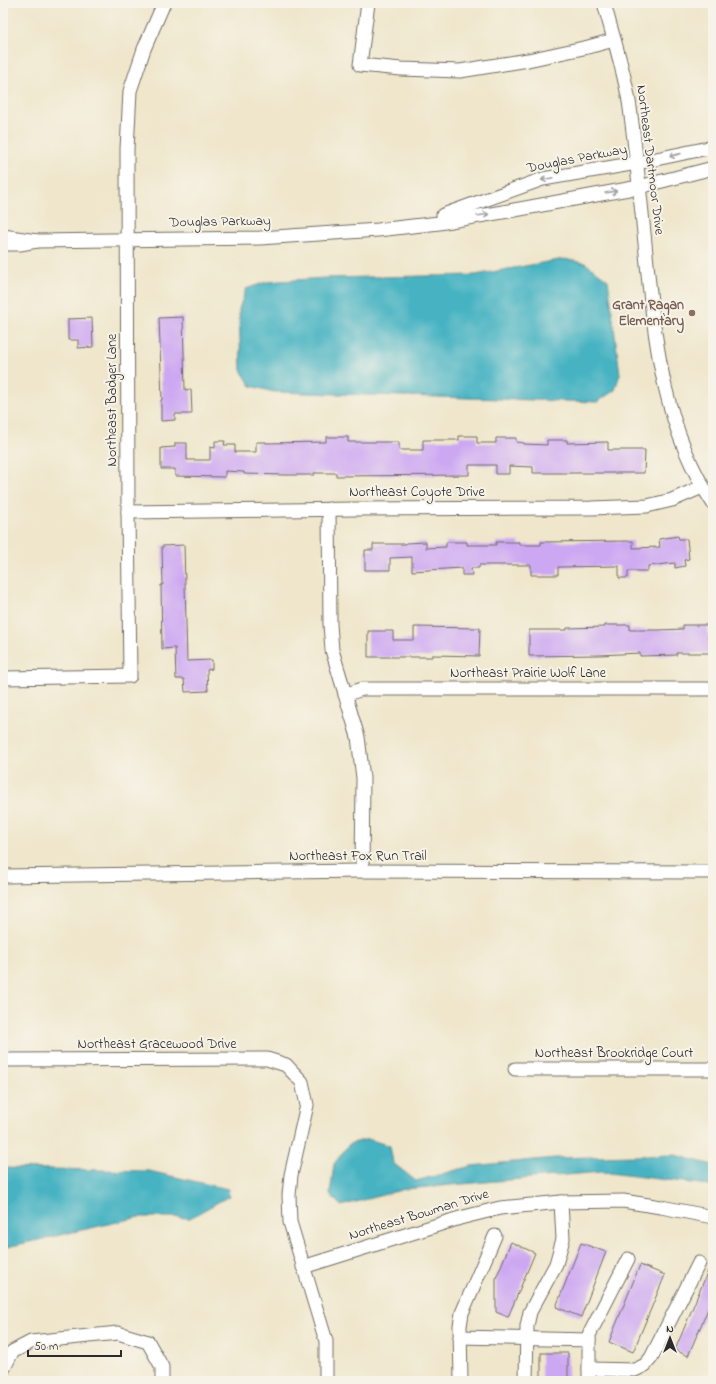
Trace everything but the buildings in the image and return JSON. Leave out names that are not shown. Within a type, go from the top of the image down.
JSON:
[{"type":"street","name":"Northeast Badger Lane","points":[[3,678],[130,676],[127,149],[130,91],[144,48],[164,3]]},
{"type":"street","points":[[368,3],[360,65],[401,69],[460,70],[528,60],[614,40]]},
{"type":"street","name":"Northeast Dartmoor Drive","points":[[604,3],[618,51],[630,107],[651,309],[658,360],[672,416],[702,487],[713,503]]},
{"type":"street","name":"Douglas Parkway","points":[[403,227],[460,210],[543,179],[637,164],[713,147]]},
{"type":"street","name":"Douglas Parkway","points":[[3,236],[37,241],[260,238],[378,230],[439,223],[639,187],[713,168]]},
{"type":"street","name":"Douglas Parkway","points":[[3,244],[20,244],[37,241]]},
{"type":"street","name":"Northeast Coyote Drive","points":[[128,512],[329,509],[591,508],[647,506],[672,500],[702,487]]},
{"type":"street","points":[[329,509],[332,650],[358,737],[363,778],[362,871]]},
{"type":"street","name":"Northeast Prairie Wolf Lane","points":[[345,695],[362,689],[713,689]]},
{"type":"street","name":"Northeast Fox Run Trail","points":[[3,876],[362,871],[713,872]]},
{"type":"street","name":"Northeast Gracewood Drive","points":[[3,1060],[267,1060],[286,1065],[302,1082],[307,1105],[291,1175],[289,1195],[290,1222],[303,1267]]},
{"type":"street","name":"Northeast Brookridge Court","points":[[515,1069],[713,1069]]},
{"type":"street","name":"Northeast Bowman Drive","points":[[303,1267],[460,1218],[500,1208],[561,1202],[622,1201],[661,1206],[713,1217]]},
{"type":"street","points":[[526,1381],[527,1326],[530,1312],[556,1264],[563,1239],[561,1202]]},
{"type":"street","points":[[461,1381],[460,1326],[465,1305],[495,1236]]},
{"type":"street","points":[[628,1259],[589,1335],[589,1375],[635,1370],[645,1365],[651,1358],[699,1263]]},
{"type":"street","points":[[303,1267],[326,1341],[326,1381]]},
{"type":"street","points":[[3,1370],[12,1352],[31,1342],[118,1333],[148,1342],[162,1367],[162,1381]]},
{"type":"street","points":[[460,1337],[589,1340]]},
{"type":"water","points":[[564,259],[585,263],[608,280],[620,374],[615,390],[597,402],[274,392],[251,386],[241,370],[239,309],[246,289],[266,282],[324,278],[475,275]]},
{"type":"water","points":[[368,1139],[390,1146],[393,1163],[416,1181],[471,1166],[555,1158],[675,1155],[713,1165],[713,1187],[700,1184],[601,1172],[405,1189],[341,1206],[330,1194],[334,1164],[349,1144]]},
{"type":"water","points":[[3,1168],[149,1171],[228,1189],[229,1196],[190,1218],[139,1217],[3,1248]]},
{"type":"place","name":"Grant Ragan Elementary","points":[[692,313]]}]
